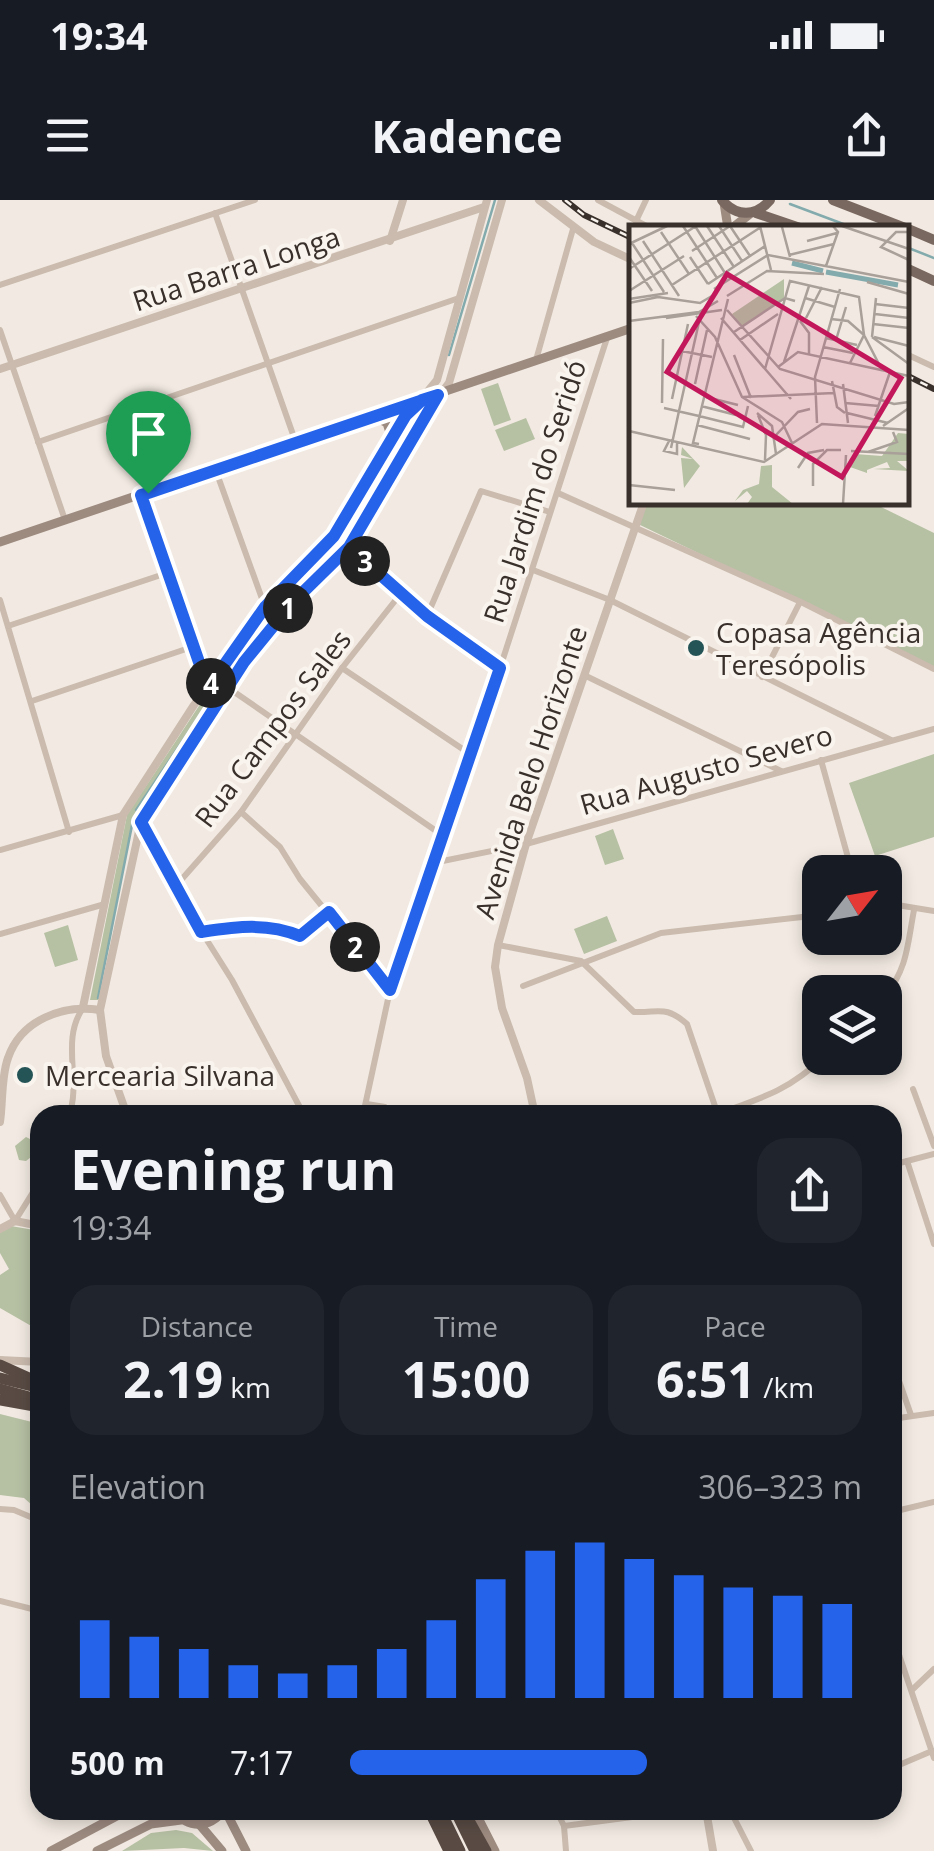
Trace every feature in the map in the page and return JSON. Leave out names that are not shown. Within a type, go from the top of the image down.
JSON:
[{"type":"highway","points":[[0,1363],[30,1380]]},
{"type":"highway","points":[[0,1378],[30,1383]]},
{"type":"highway","points":[[0,1390],[30,1400]]},
{"type":"highway","points":[[0,1400],[30,1403]]},
{"type":"highway","points":[[433,1820],[448,1851]]},
{"type":"highway","points":[[445,1820],[460,1851]]},
{"type":"highway","points":[[459,1820],[475,1851]]},
{"type":"highway","points":[[469,1820],[486,1851]]},
{"type":"main road","points":[[735,225],[770,200]]},
{"type":"main road","points":[[833,200],[898,225]]},
{"type":"main road","points":[[722,201],[737,212],[791,225]]},
{"type":"main road","points":[[722,201],[729,225]]},
{"type":"main road","points":[[909,229],[934,240]]},
{"type":"main road","points":[[909,269],[934,281]]},
{"type":"main road","points":[[0,542],[629,329]]},
{"type":"main road","points":[[372,415],[388,423],[391,436]]},
{"type":"main road","points":[[51,1851],[109,1820]]},
{"type":"main road","points":[[97,1851],[151,1824],[181,1820],[200,1825],[222,1851]]},
{"type":"main road","points":[[200,1825],[213,1820]]},
{"type":"main road","points":[[229,1820],[246,1851]]},
{"type":"main road","points":[[479,1820],[494,1851]]},
{"type":"street","points":[[0,285],[255,200]]},
{"type":"street","points":[[390,241],[403,200]]},
{"type":"street","points":[[123,1105],[106,1056],[100,1010],[141,822],[227,687],[293,602],[349,547],[449,382],[502,200]]},
{"type":"street","points":[[538,200],[573,229],[629,258]]},
{"type":"street","points":[[598,200],[645,225]]},
{"type":"street","points":[[636,220],[646,200]]},
{"type":"street","points":[[72,1105],[74,1024],[84,1007],[123,815],[265,607],[334,536],[391,436],[437,380],[486,204]]},
{"type":"street","name":"Rua Barra Longa","points":[[0,369],[390,241],[486,204]]},
{"type":"street","points":[[215,213],[296,444]]},
{"type":"street","points":[[536,360],[573,229]]},
{"type":"street","points":[[38,442],[459,298]]},
{"type":"street","points":[[0,330],[65,520]]},
{"type":"street","name":"Rua Jardim do Seridó","points":[[368,1104],[390,990],[533,570],[607,338]]},
{"type":"street","points":[[909,356],[934,368]]},
{"type":"street","points":[[216,471],[265,607]]},
{"type":"street","points":[[427,616],[481,491],[550,512]]},
{"type":"street","points":[[558,493],[800,602],[934,669]]},
{"type":"street","points":[[141,495],[208,688]]},
{"type":"street","name":"Avenida Belo Horizonte","points":[[533,1105],[502,1008],[494,968],[498,945],[526,844],[643,505]]},
{"type":"street","points":[[349,547],[427,616],[500,668]]},
{"type":"street","points":[[533,570],[610,600],[892,740]]},
{"type":"street","points":[[8,626],[167,573]]},
{"type":"street","name":"Rua Campos Sales","points":[[174,888],[240,812],[342,668],[402,592]]},
{"type":"street","points":[[0,600],[68,832]]},
{"type":"street","points":[[762,677],[800,602]]},
{"type":"street","points":[[32,702],[192,647]]},
{"type":"street","points":[[342,668],[470,755]]},
{"type":"street","points":[[584,675],[782,771]]},
{"type":"street","points":[[227,687],[442,834]]},
{"type":"street","name":"Rua Augusto Severo","points":[[432,864],[526,844],[934,728]]},
{"type":"street","points":[[821,760],[847,855]]},
{"type":"street","points":[[240,812],[280,848],[300,880],[390,990]]},
{"type":"street","points":[[0,850],[123,815]]},
{"type":"street","points":[[141,822],[174,888],[232,980],[299,1105]]},
{"type":"street","points":[[0,934],[106,904]]},
{"type":"street","points":[[902,907],[934,911]]},
{"type":"street","points":[[901,975],[907,960],[914,910]]},
{"type":"street","points":[[201,932],[256,926],[284,929],[300,936],[329,912]]},
{"type":"street","points":[[523,986],[661,933],[802,917]]},
{"type":"street","points":[[498,945],[581,961],[634,1012],[668,1010],[687,1024],[715,1105]]},
{"type":"street","points":[[0,1122],[7,1060],[16,1044],[45,1016],[84,1007],[100,1010]]},
{"type":"street","points":[[740,1105],[805,1075]]},
{"type":"street","points":[[902,1162],[934,1150],[913,1090]]},
{"type":"street","points":[[368,1104],[372,1105]]},
{"type":"street","points":[[907,1161],[933,1239]]},
{"type":"street","points":[[0,1196],[15,1221],[30,1224]]},
{"type":"street","points":[[0,1230],[15,1221],[30,1196]]},
{"type":"street","points":[[0,1363],[30,1362]]},
{"type":"street","points":[[902,1390],[911,1415]]},
{"type":"street","points":[[902,1417],[934,1412]]},
{"type":"street","points":[[902,1510],[934,1502]]},
{"type":"street","points":[[0,1509],[30,1517]]},
{"type":"street","points":[[0,1601],[30,1608]]},
{"type":"street","points":[[902,1662],[933,1754],[902,1765]]},
{"type":"street","points":[[912,1690],[934,1669]]},
{"type":"street","points":[[561,1820],[566,1851]]},
{"type":"street","points":[[564,1826],[600,1820]]},
{"type":"street","points":[[708,1820],[713,1851]]},
{"type":"street","points":[[735,1820],[751,1851]]},
{"type":"green space","points":[[498,383],[511,420],[494,426],[481,389]]},
{"type":"green space","points":[[414,407],[420,411],[341,544],[257,633],[133,820],[98,1000],[90,1000],[127,815],[249,630],[336,543]]},
{"type":"green space","points":[[526,418],[535,439],[504,451],[495,430]]},
{"type":"green space","points":[[645,505],[877,505],[934,533],[934,667],[638,524]]},
{"type":"green space","points":[[934,754],[934,837],[875,855],[849,783]]},
{"type":"green space","points":[[613,829],[624,859],[605,865],[595,836]]},
{"type":"green space","points":[[607,916],[617,941],[584,954],[574,929]]},
{"type":"green space","points":[[68,925],[78,960],[55,967],[44,933]]},
{"type":"green space","points":[[26,1137],[30,1139],[30,1158],[19,1160],[15,1146]]},
{"type":"green space","points":[[11,1226],[30,1229],[30,1325],[0,1308],[0,1275],[9,1269],[0,1253],[0,1231]]},
{"type":"green space","points":[[0,1414],[30,1422],[30,1503],[24,1498],[0,1495]]},
{"type":"green space","points":[[151,1833],[192,1833],[213,1851],[122,1851]]},
{"type":"waterway","points":[[449,355],[495,200]]},
{"type":"waterway","points":[[790,204],[846,225]]},
{"type":"waterway","points":[[909,248],[934,258]]},
{"type":"waterway","points":[[366,499],[413,420]]},
{"type":"waterway","points":[[227,673],[273,612],[338,548],[362,508]]},
{"type":"waterway","points":[[136,810],[223,681]]},
{"type":"waterway","points":[[98,998],[133,820]]},
{"type":"railway","points":[[565,200],[584,215],[629,237]]},
{"type":"railway","points":[[909,376],[934,389]]},
{"type":"place","name":"Copasa Agência Teresópolis","points":[[696,648]]},
{"type":"place","name":"Mercearia Silvana","points":[[25,1075]]},
{"type":"route","points":[[148,493],[141,495],[208,688],[265,607],[312,563],[334,536],[406,415],[422,400],[438,395],[416,429],[349,547],[427,616],[500,668],[390,990],[329,912],[300,936],[284,929],[256,926],[201,932],[141,822],[244,662],[293,602],[349,547],[438,395],[372,415],[148,493]]}]
